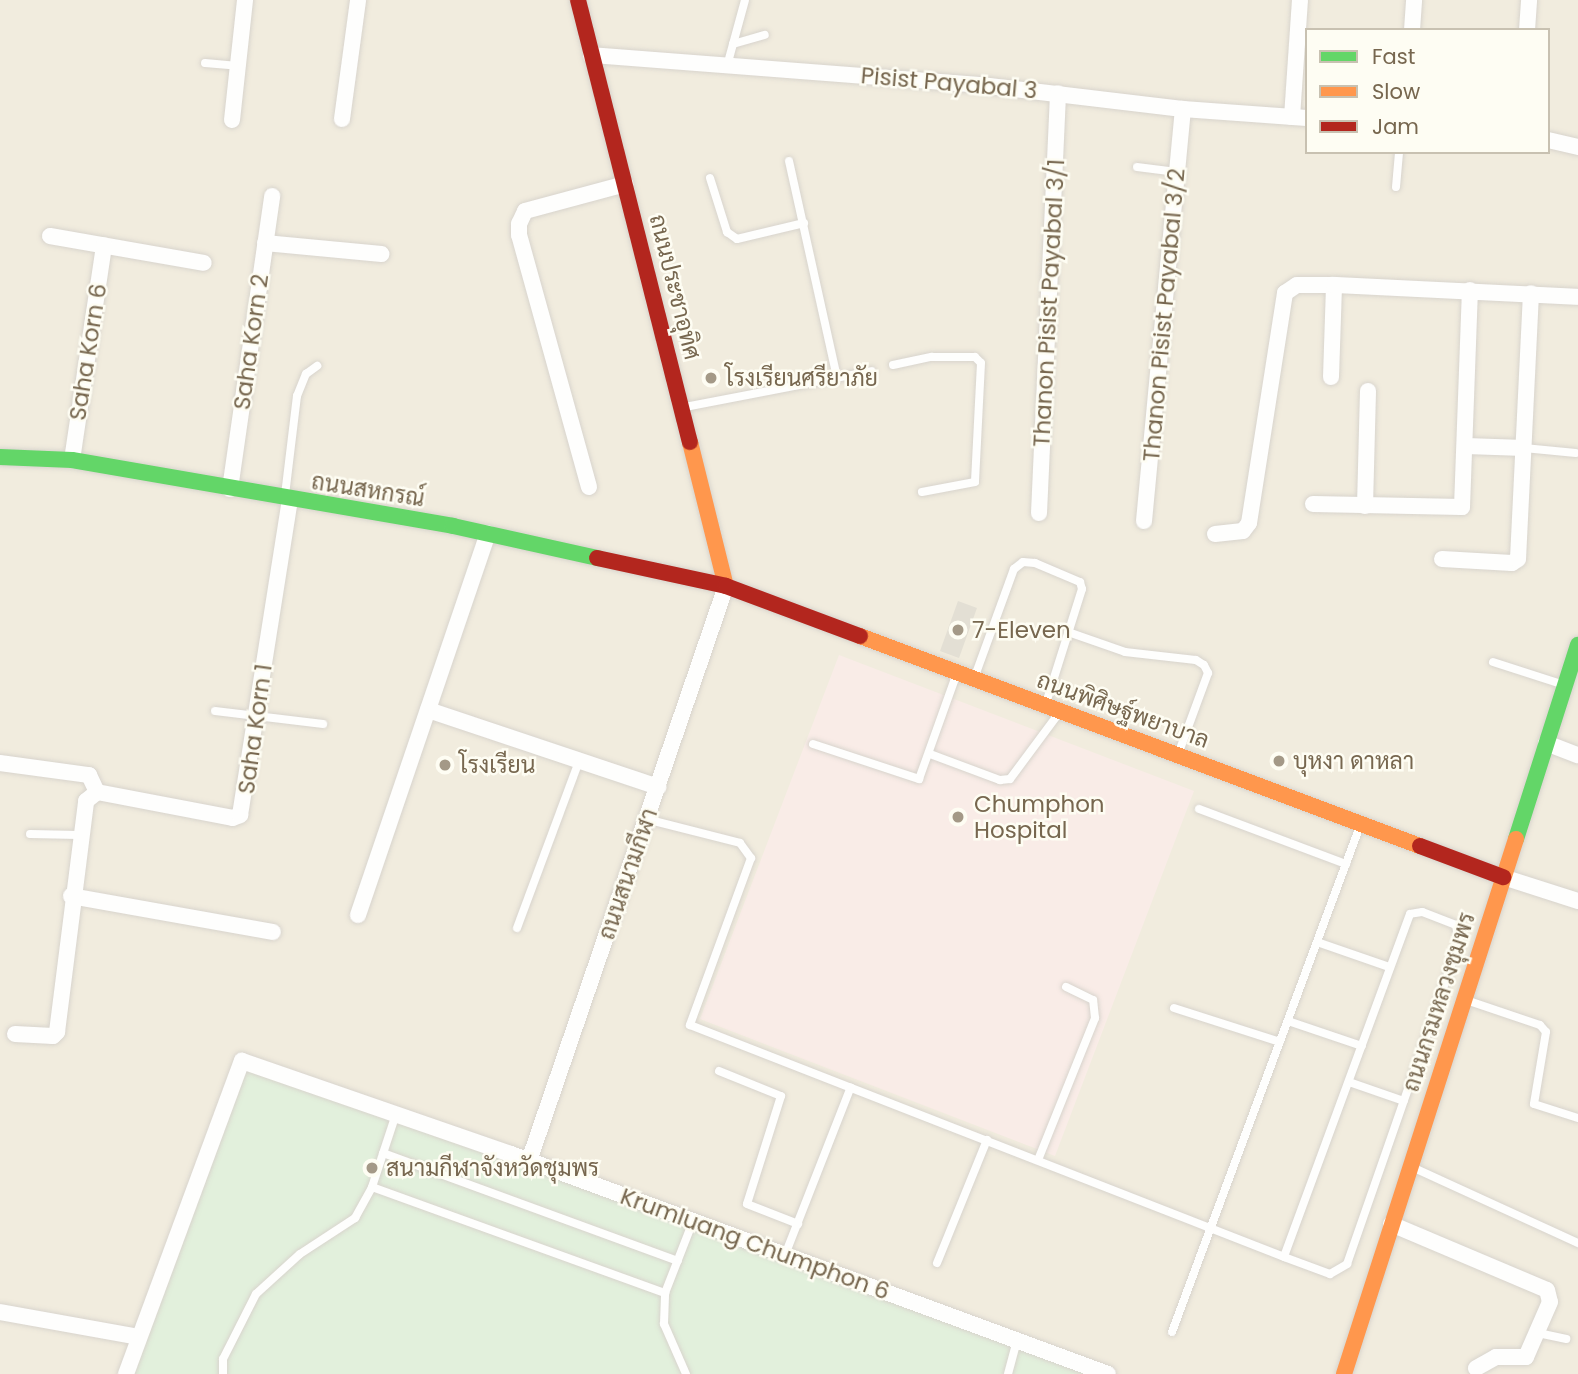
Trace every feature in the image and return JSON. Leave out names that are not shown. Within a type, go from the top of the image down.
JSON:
[{"type":"street","points":[[232,121],[245,0]]},
{"type":"street","points":[[342,119],[358,0]]},
{"type":"street","name":"ถนนประชาอุทิศ","points":[[578,0],[726,586]]},
{"type":"street","points":[[1299,117],[1300,0]]},
{"type":"street","points":[[1412,28],[1414,0]]},
{"type":"street","points":[[1527,28],[1529,0]]},
{"type":"street","name":"Pisist Payabal 3","points":[[591,55],[1058,93],[1183,109],[1299,117]]},
{"type":"street","name":"Thanon Pisist Payabal 3/1","points":[[1039,513],[1058,93]]},
{"type":"street","name":"Thanon Pisist Payabal 3/2","points":[[1144,521],[1183,109]]},
{"type":"street","points":[[1550,140],[1578,147]]},
{"type":"street","points":[[589,488],[519,235],[519,224],[525,211],[625,184]]},
{"type":"street","name":"Saha Korn 2","points":[[230,489],[272,196]]},
{"type":"street","points":[[50,236],[204,263]]},
{"type":"street","points":[[265,243],[382,254]]},
{"type":"street","name":"Saha Korn 6","points":[[72,460],[104,245]]},
{"type":"street","points":[[1214,534],[1243,531],[1249,523],[1285,293],[1297,285],[1469,290],[1578,297]]},
{"type":"street","points":[[1331,377],[1334,285]]},
{"type":"street","points":[[1313,504],[1462,507],[1469,290]]},
{"type":"street","points":[[1442,559],[1512,563],[1518,559],[1531,293]]},
{"type":"street","points":[[1365,506],[1368,391]]},
{"type":"street","points":[[1466,446],[1524,448]]},
{"type":"street","name":"ถนนสหกรณ์","points":[[0,457],[72,460],[488,534],[726,586]]},
{"type":"street","name":"Saha Korn 1","points":[[97,792],[233,818],[240,815],[287,500]]},
{"type":"street","points":[[358,915],[488,534]]},
{"type":"street","name":"ถนนพิศิษฐ์พยาบาล","points":[[726,586],[1503,877]]},
{"type":"street","name":"ถนนสนามกีฬา","points":[[529,1161],[726,586]]},
{"type":"street","name":"ถนนกรมหลวงชุมพร","points":[[1344,1374],[1578,645]]},
{"type":"street","points":[[428,710],[657,787]]},
{"type":"street","points":[[1546,743],[1578,755]]},
{"type":"street","points":[[0,763],[89,775],[97,792],[86,801],[79,835],[57,1032],[53,1037],[15,1034]]},
{"type":"street","points":[[1503,877],[1578,901]]},
{"type":"street","points":[[71,897],[273,932]]},
{"type":"street","name":"Krumluang Chumphon 6","points":[[139,1337],[242,1061],[529,1161],[1108,1374]]},
{"type":"street","points":[[1391,1224],[1547,1290],[1550,1302],[1526,1357],[1496,1357],[1476,1368]]},
{"type":"street","points":[[0,1312],[139,1337],[126,1374]]},
{"type":"lane","points":[[727,66],[745,0]]},
{"type":"lane","points":[[733,44],[765,35]]},
{"type":"lane","points":[[205,63],[238,66]]},
{"type":"lane","points":[[1396,187],[1399,154]]},
{"type":"lane","points":[[789,162],[837,378]]},
{"type":"lane","points":[[1137,167],[1177,172]]},
{"type":"lane","points":[[710,178],[727,232],[737,239],[804,223]]},
{"type":"lane","points":[[893,365],[932,357],[975,357],[981,363],[975,482],[922,492]]},
{"type":"lane","points":[[287,500],[297,396],[306,374],[317,366]]},
{"type":"lane","points":[[682,408],[873,371]]},
{"type":"lane","points":[[1524,448],[1576,453]]},
{"type":"lane","points":[[930,754],[1000,780],[1010,779],[1053,708],[1068,632],[1082,589],[1080,582],[1023,562],[1014,569],[974,679]]},
{"type":"lane","points":[[1068,632],[1125,652],[1196,660],[1204,665],[1208,673],[1178,755]]},
{"type":"lane","points":[[1493,662],[1565,685]]},
{"type":"lane","points":[[813,744],[909,778],[919,779],[957,672]]},
{"type":"lane","points":[[215,711],[257,713],[323,723]]},
{"type":"lane","points":[[517,928],[579,761]]},
{"type":"lane","points":[[1199,809],[1346,864]]},
{"type":"lane","points":[[646,819],[740,843],[751,858],[690,1025],[1283,1257],[1330,1274],[1347,1265],[1459,942],[1456,925],[1414,911],[1389,967],[1283,1257]]},
{"type":"lane","points":[[1172,1332],[1361,823]]},
{"type":"lane","points":[[30,834],[79,835]]},
{"type":"lane","points":[[1317,942],[1389,967]]},
{"type":"lane","points":[[1038,1160],[1095,1018],[1093,1000],[1066,987]]},
{"type":"lane","points":[[1463,999],[1540,1025],[1546,1032],[1534,1104],[1578,1118]]},
{"type":"lane","points":[[1174,1007],[1280,1042]]},
{"type":"lane","points":[[1288,1021],[1362,1046]]},
{"type":"lane","points":[[719,1071],[781,1096],[747,1204],[798,1224]]},
{"type":"lane","points":[[1349,1082],[1404,1101]]},
{"type":"lane","points":[[785,1255],[851,1087]]},
{"type":"lane","points":[[223,1374],[223,1359],[256,1294],[300,1254],[355,1219],[372,1187],[396,1114]]},
{"type":"lane","points":[[937,1263],[987,1140]]},
{"type":"lane","points":[[383,1153],[678,1261]]},
{"type":"lane","points":[[1410,1166],[1578,1243]]},
{"type":"lane","points":[[372,1187],[665,1293]]},
{"type":"lane","points":[[686,1374],[664,1324],[665,1293],[694,1221]]},
{"type":"lane","points":[[1538,1333],[1566,1339]]},
{"type":"lane","points":[[1007,1374],[1017,1340]]},
{"type":"shaded area","points":[[0,0],[1578,0],[1578,1374],[0,1374]]},
{"type":"shaded area","points":[[839,655],[1194,791],[1055,1156],[700,1019]]},
{"type":"green space","name":"สนามกีฬาจังหวัดชุมพร","points":[[242,1061],[1108,1374],[129,1374]]},
{"type":"building","name":"7-Eleven","points":[[958,601],[977,608],[959,658],[940,651]]},
{"type":"traffic: fast","points":[[0,457],[72,460],[453,526],[597,558]]},
{"type":"traffic: fast","points":[[1516,839],[1578,645]]},
{"type":"traffic: slow","points":[[690,442],[726,586]]},
{"type":"traffic: slow","points":[[860,636],[1420,846]]},
{"type":"traffic: slow","points":[[1344,1374],[1516,839]]},
{"type":"traffic: jam","points":[[578,0],[690,442]]},
{"type":"traffic: jam","points":[[597,558],[726,586],[860,636]]},
{"type":"traffic: jam","points":[[1420,846],[1503,877]]},
{"type":"place","name":"โรงเรียนศรียาภัย","points":[[711,378]]},
{"type":"place","name":"7-Eleven","points":[[958,630]]},
{"type":"place","name":"บุหงา ดาหลา","points":[[1279,761]]},
{"type":"place","name":"โรงเรียน","points":[[445,765]]},
{"type":"place","name":"Chumphon Hospital","points":[[958,817]]},
{"type":"place","name":"สนามกีฬาจังหวัดชุมพร","points":[[372,1168]]}]
